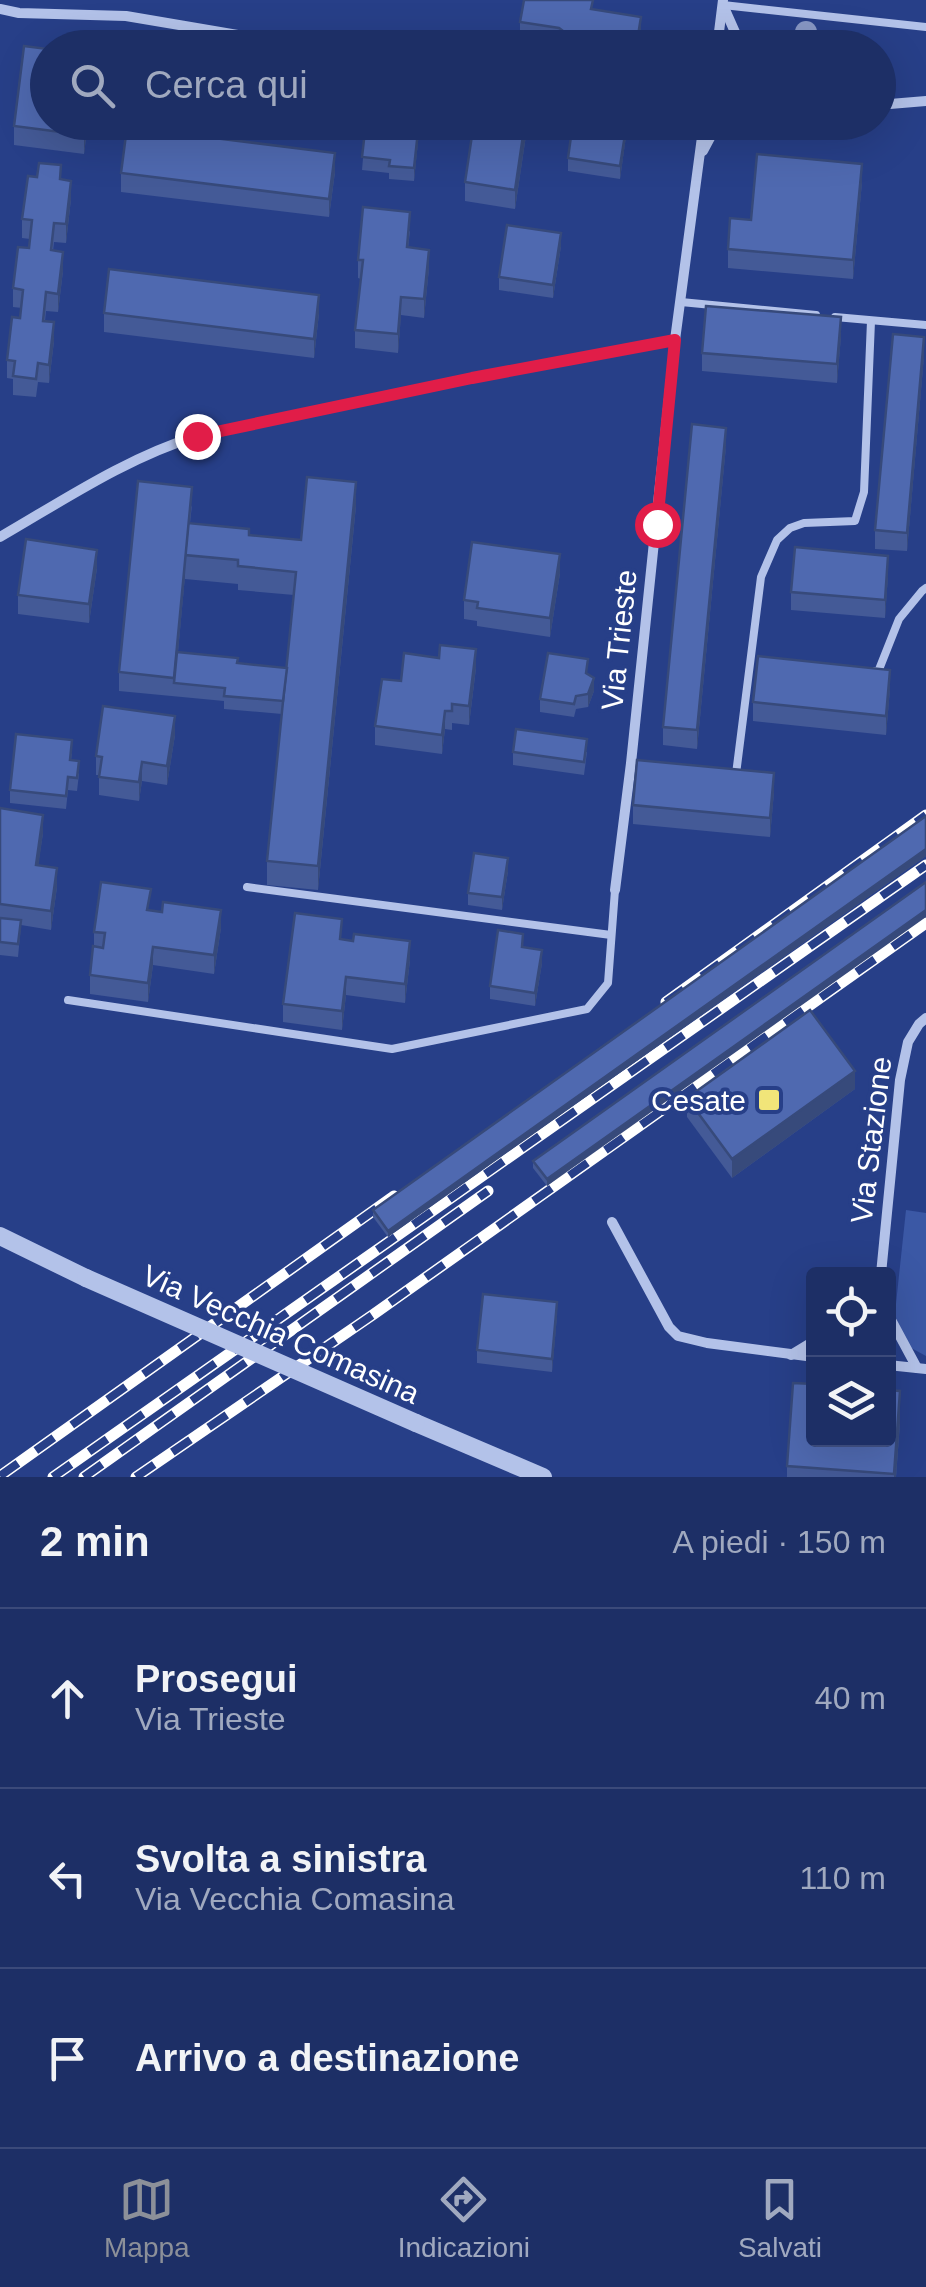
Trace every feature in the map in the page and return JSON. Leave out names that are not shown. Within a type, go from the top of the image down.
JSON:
[{"type":"street","points":[[719,30],[723,2]]},
{"type":"street","points":[[723,2],[735,30]]},
{"type":"street","points":[[0,10],[126,16],[209,30]]},
{"type":"street","points":[[896,104],[926,102]]},
{"type":"street","name":"Via Trieste","points":[[615,890],[675,340],[702,140]]},
{"type":"street","name":"Via Trieste","points":[[700,157],[709,140]]},
{"type":"street","points":[[0,537],[126,464],[197,436],[675,340]]},
{"type":"street","name":"Via Stazione","points":[[881,1267],[900,1080],[908,1042],[926,1018]]},
{"type":"street","points":[[612,1222],[668,1327],[678,1336],[806,1357]]},
{"type":"street","name":"Via Vecchia Comasina","points":[[0,1236],[86,1278],[542,1477]]},
{"type":"street","points":[[896,1327],[921,1368]]},
{"type":"street","points":[[791,1355],[806,1346]]},
{"type":"street","points":[[896,1366],[921,1368]]},
{"type":"lane","points":[[723,2],[926,27]]},
{"type":"lane","points":[[681,302],[926,325]]},
{"type":"lane","points":[[718,772],[736,774],[761,576],[777,540],[790,528],[804,523],[855,520],[864,492],[871,321]]},
{"type":"lane","points":[[860,670],[878,672],[899,620],[926,588]]},
{"type":"lane","points":[[749,659],[768,661]]},
{"type":"lane","points":[[631,763],[649,765]]},
{"type":"lane","points":[[248,887],[612,934]]},
{"type":"lane","points":[[68,1000],[392,1049],[587,1009],[608,983],[615,890]]},
{"type":"shaded area","points":[[906,1210],[926,1213],[926,1356],[902,1343],[896,1304]]},
{"type":"building","points":[[524,0],[593,0],[591,9],[641,17],[639,30],[562,30],[520,22]]},
{"type":"building","points":[[24,46],[30,47],[30,128],[14,126]]},
{"type":"building","points":[[125,140],[231,140],[335,153],[329,199],[121,173]]},
{"type":"building","points":[[364,140],[417,140],[414,168],[389,166],[390,160],[362,157]]},
{"type":"building","points":[[471,140],[522,140],[515,190],[465,182]]},
{"type":"building","points":[[570,140],[624,140],[620,166],[568,158]]},
{"type":"building","points":[[757,154],[862,164],[853,260],[728,249],[730,218],[751,220]]},
{"type":"building","points":[[39,163],[61,165],[60,179],[71,181],[66,224],[54,223],[51,250],[63,252],[58,294],[46,292],[43,321],[54,322],[49,365],[38,363],[36,379],[13,376],[15,361],[7,360],[12,317],[20,318],[23,290],[13,288],[18,247],[29,248],[32,220],[22,219],[28,176],[37,177]]},
{"type":"building","points":[[363,207],[410,212],[407,247],[429,250],[424,299],[401,297],[398,334],[355,330],[363,260],[358,260]]},
{"type":"building","points":[[507,225],[561,233],[553,285],[499,277]]},
{"type":"building","points":[[109,269],[319,295],[314,339],[104,313]]},
{"type":"building","points":[[706,306],[841,317],[837,364],[702,353]]},
{"type":"building","points":[[893,334],[924,337],[907,533],[875,530]]},
{"type":"building","points":[[692,424],[726,428],[697,730],[663,727]]},
{"type":"building","points":[[307,477],[356,482],[318,866],[267,861],[296,572],[238,566],[238,560],[185,555],[188,523],[249,529],[249,535],[301,540]]},
{"type":"building","points":[[138,481],[192,487],[174,678],[119,672]]},
{"type":"building","points":[[26,539],[97,550],[89,604],[18,595]]},
{"type":"building","points":[[472,542],[560,554],[550,618],[477,608],[478,602],[464,600]]},
{"type":"building","points":[[795,547],[888,556],[885,600],[791,592]]},
{"type":"building","points":[[440,645],[476,649],[469,706],[452,704],[452,711],[445,711],[442,735],[375,726],[382,679],[401,681],[404,653],[439,658]]},
{"type":"building","points":[[177,652],[287,668],[283,701],[224,696],[225,688],[174,683]]},
{"type":"building","points":[[548,653],[588,659],[586,673],[594,678],[588,694],[576,696],[574,704],[540,699]]},
{"type":"building","points":[[758,656],[890,670],[886,716],[753,702]]},
{"type":"building","points":[[103,706],[175,716],[167,766],[142,762],[139,782],[99,777],[102,757],[96,756]]},
{"type":"building","points":[[516,729],[587,739],[584,762],[513,752]]},
{"type":"building","points":[[16,734],[72,740],[70,760],[79,761],[77,778],[68,777],[66,796],[10,790]]},
{"type":"building","points":[[637,760],[774,773],[770,818],[633,805]]},
{"type":"building","points":[[0,808],[43,815],[36,865],[57,868],[51,911],[0,904]]},
{"type":"building","points":[[926,816],[926,849],[388,1231],[373,1210]]},
{"type":"building","points":[[474,853],[508,858],[502,897],[468,893]]},
{"type":"building","points":[[101,882],[151,889],[147,910],[162,912],[163,902],[221,910],[214,955],[153,947],[148,983],[90,975],[93,946],[103,948],[105,933],[94,932]]},
{"type":"building","points":[[926,882],[926,910],[547,1179],[533,1161]]},
{"type":"building","points":[[295,913],[342,919],[340,939],[353,941],[354,934],[410,941],[405,984],[346,977],[342,1011],[283,1004]]},
{"type":"building","points":[[0,918],[21,920],[18,944],[0,942]]},
{"type":"building","points":[[498,930],[523,934],[522,947],[542,950],[535,993],[490,986]]},
{"type":"building","points":[[810,1010],[855,1071],[732,1159],[687,1098]]},
{"type":"building","points":[[483,1294],[557,1302],[552,1359],[477,1350]]},
{"type":"building","points":[[793,1383],[806,1384],[806,1447],[896,1447],[894,1474],[787,1466]]},
{"type":"building","points":[[896,1391],[900,1391],[896,1446]]},
{"type":"railway","points":[[666,1002],[926,815]]},
{"type":"railway","points":[[53,1477],[926,865]]},
{"type":"railway","points":[[136,1477],[374,1314],[926,923]]},
{"type":"railway","points":[[84,1477],[488,1191]]},
{"type":"railway","points":[[0,1476],[394,1196]]},
{"type":"place","name":"Cesate","points":[[769,1100]]},
{"type":"route","points":[[197,436],[675,340],[657,524]]}]
